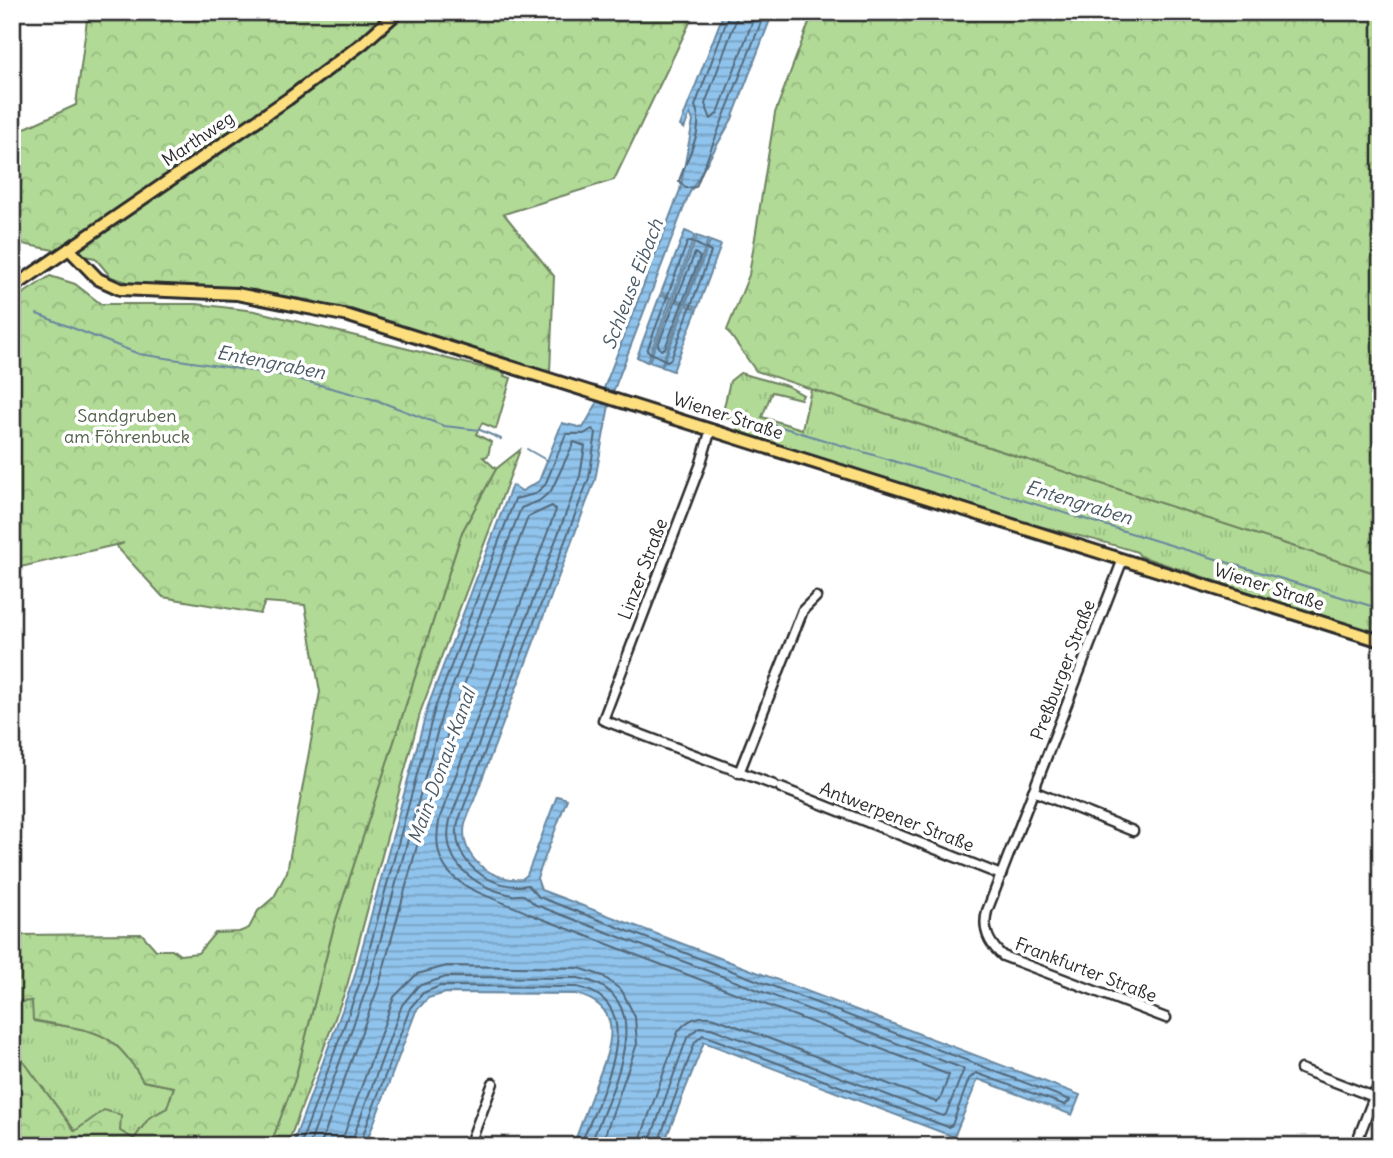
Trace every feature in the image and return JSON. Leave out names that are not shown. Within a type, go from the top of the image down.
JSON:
[{"type":"main road","name":"Marthweg","points":[[12,288],[288,99],[355,50],[398,12]]},
{"type":"main road","name":"Wiener Straße","points":[[69,248],[98,279],[120,289],[222,293],[303,305],[419,337],[1381,641]]},
{"type":"street","name":"Linzer Straße","points":[[603,720],[699,466],[710,429]]},
{"type":"street","name":"Preßburger Straße","points":[[987,911],[1123,559]]},
{"type":"street","points":[[739,773],[803,610],[816,597]]},
{"type":"street","name":"Antwerpener Straße","points":[[603,720],[1001,874]]},
{"type":"street","points":[[1033,791],[1133,831]]},
{"type":"street","name":"Frankfurter Straße","points":[[987,911],[985,927],[989,942],[1003,956],[1166,1018]]},
{"type":"street","points":[[1301,1069],[1374,1097]]},
{"type":"street","points":[[1355,1146],[1381,1079]]},
{"type":"street","points":[[470,1146],[493,1083]]},
{"type":"green space","points":[[88,12],[695,12],[614,180],[504,214],[554,276],[550,372],[309,300],[235,289],[134,284],[111,277],[95,258],[12,242],[12,163],[18,159],[12,147],[12,134],[76,105]]},
{"type":"green space","points":[[813,12],[1381,12],[1381,575],[756,371],[727,330],[749,275],[775,113]]},
{"type":"green space","name":"Sandgruben am Föhrenbuck","points":[[50,276],[75,284],[101,304],[197,304],[255,311],[505,373],[504,376],[511,378],[496,429],[482,423],[476,434],[491,442],[488,456],[483,457],[496,469],[462,532],[334,926],[295,1079],[270,1146],[12,1146],[12,1046],[75,1131],[104,1110],[121,1115],[120,1131],[134,1139],[149,1118],[167,1108],[174,1087],[143,1081],[120,1050],[98,1034],[33,1020],[32,1001],[12,1002],[12,935],[142,934],[156,950],[173,950],[180,955],[198,953],[215,933],[239,932],[249,928],[258,911],[274,897],[287,872],[320,692],[305,605],[265,602],[260,614],[163,597],[116,546],[124,543],[12,569],[12,301]]},
{"type":"green space","points":[[740,373],[787,386],[803,395],[801,399],[772,392],[762,417],[802,429],[811,389],[1381,575],[1381,636],[1140,556],[1137,552],[974,508],[737,432],[738,422],[722,416],[730,381]]},
{"type":"green space","points":[[520,450],[421,710],[347,986],[287,1146],[270,1146],[295,1079],[334,926],[462,532],[496,469]]},
{"type":"green space","points":[[32,1001],[34,1021],[98,1034],[120,1050],[143,1081],[174,1087],[167,1108],[149,1118],[134,1139],[120,1131],[75,1131],[12,1046],[12,1002]]},
{"type":"water","name":"Main-Donau-Kanal","points":[[724,12],[773,12],[732,119],[689,194],[610,400],[595,480],[465,824],[467,847],[479,865],[488,871],[510,879],[522,879],[527,875],[557,796],[567,799],[537,878],[541,890],[1080,1095],[1072,1115],[978,1079],[954,1137],[704,1042],[663,1146],[573,1146],[609,1047],[609,1021],[604,1010],[593,1001],[576,994],[446,993],[428,998],[416,1011],[365,1146],[292,1146],[354,978],[428,706],[512,485],[522,491],[539,481],[562,423],[583,428],[601,396],[680,190],[693,121],[690,113],[684,129],[680,126]]},
{"type":"water","points":[[685,231],[695,235],[672,298],[661,293]]},
{"type":"water","points":[[697,236],[708,240],[685,303],[674,298]]},
{"type":"water","points":[[710,241],[721,245],[698,307],[686,303]]},
{"type":"water","points":[[660,295],[671,299],[647,362],[637,357]]},
{"type":"water","points":[[673,300],[684,304],[661,366],[649,362]]},
{"type":"water","points":[[686,305],[697,309],[673,371],[662,367]]},
{"type":"waterway","name":"Entengraben","points":[[37,314],[139,354],[286,376],[376,400],[444,426],[480,430],[501,439]]},
{"type":"waterway","name":"Entengraben","points":[[768,423],[1381,609]]},
{"type":"waterway","name":"Entengraben","points":[[527,449],[548,461]]},
{"type":"water label","name":"Schleuse Eibach","points":[[632,284]]}]
